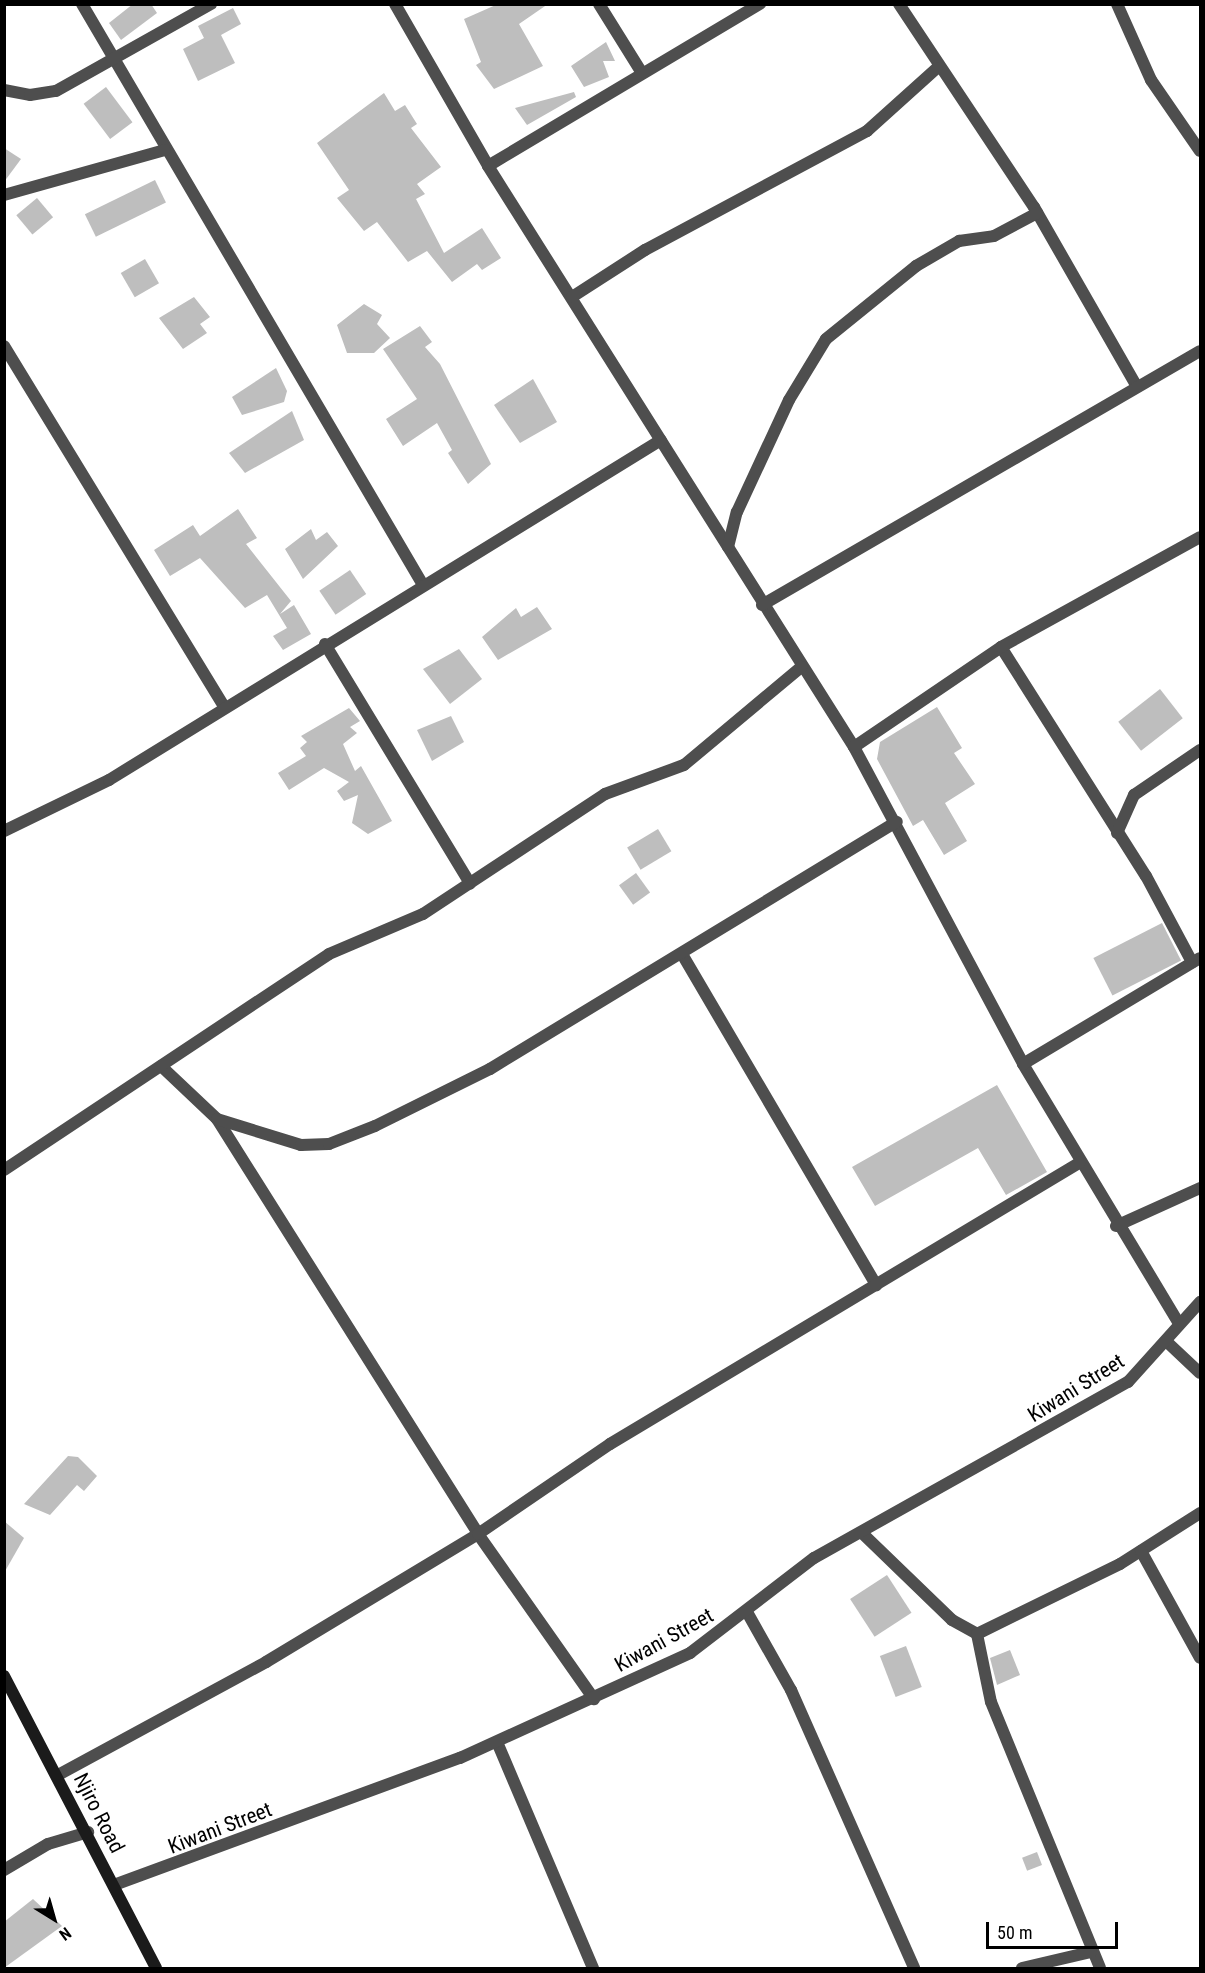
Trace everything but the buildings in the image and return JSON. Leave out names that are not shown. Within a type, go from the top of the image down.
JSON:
[{"type":"street","points":[[82,4],[112,61],[423,585]]},
{"type":"street","points":[[4,90],[30,95],[56,91],[211,4]]},
{"type":"street","points":[[395,4],[488,166],[572,297],[801,667],[854,747],[897,822],[1023,1064],[1116,1226],[1179,1324]]},
{"type":"street","points":[[599,4],[642,74]]},
{"type":"street","points":[[488,166],[760,4]]},
{"type":"street","points":[[899,4],[937,68],[1037,213],[1136,385]]},
{"type":"street","points":[[1117,4],[1146,70],[1200,151]]},
{"type":"street","points":[[572,297],[645,250],[867,131],[937,68]]},
{"type":"street","points":[[4,195],[165,150]]},
{"type":"street","points":[[728,547],[737,512],[789,400],[826,339],[916,266],[959,241],[994,236],[1037,213]]},
{"type":"street","points":[[4,346],[223,705]]},
{"type":"street","points":[[762,605],[1136,385],[1200,351]]},
{"type":"street","points":[[4,831],[109,780],[223,705],[661,440]]},
{"type":"street","points":[[854,747],[1001,647],[1200,537]]},
{"type":"street","points":[[325,644],[470,883]]},
{"type":"street","points":[[1001,647],[1196,960],[1023,1064]]},
{"type":"street","points":[[4,1170],[329,954],[423,914],[605,794],[692,760],[801,667]]},
{"type":"street","points":[[1117,832],[1134,795],[1200,750]]},
{"type":"street","points":[[218,1119],[301,1145],[329,1144],[459,1086],[682,954],[897,822]]},
{"type":"street","points":[[682,954],[876,1285]]},
{"type":"street","points":[[161,1066],[218,1119],[478,1534],[594,1699]]},
{"type":"street","points":[[58,1775],[266,1662],[478,1534],[610,1444],[1079,1163]]},
{"type":"street","points":[[1116,1226],[1200,1188]]},
{"type":"street","name":"Kiwani Street","points":[[114,1885],[497,1742],[690,1653],[747,1612],[798,1568],[1109,1394],[1167,1342],[1179,1324],[1200,1302]]},
{"type":"street","points":[[1167,1342],[1200,1373]]},
{"type":"street","points":[[976,1634],[1141,1551],[1200,1513]]},
{"type":"street","points":[[862,1533],[952,1620],[976,1634],[991,1702],[1091,1952],[1100,1968]]},
{"type":"street","points":[[1141,1551],[1200,1658]]},
{"type":"street","points":[[747,1612],[790,1690],[914,1968]]},
{"type":"street","name":"Njiro Road","points":[[4,1676],[88,1832],[156,1968]]},
{"type":"street","points":[[497,1742],[594,1968]]},
{"type":"street","points":[[4,1870],[22,1856],[88,1832]]},
{"type":"street","points":[[1022,1968],[1091,1952]]}]
